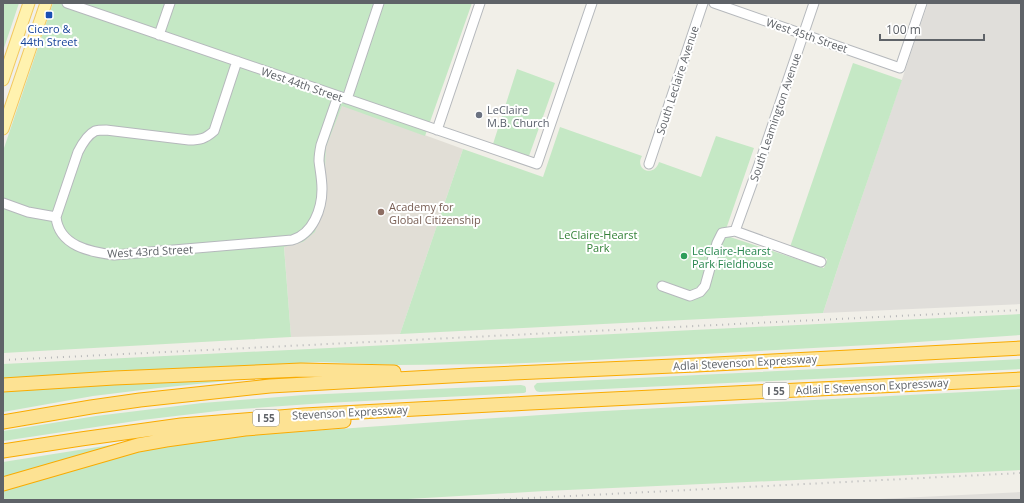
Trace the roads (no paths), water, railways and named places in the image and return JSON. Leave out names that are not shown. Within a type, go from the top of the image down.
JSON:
[{"type":"highway","points":[[920,353],[994,342],[1021,340]]},
{"type":"highway","name":"Adlai Stevenson Expressway","points":[[469,375],[680,366],[1021,348]]},
{"type":"highway","points":[[3,385],[114,378],[301,370],[469,375]]},
{"type":"highway","points":[[3,422],[126,402],[216,391],[270,386],[469,375]]},
{"type":"highway","name":"Adlai E Stevenson Expressway","points":[[530,402],[1021,379]]},
{"type":"highway","name":"Stevenson Expressway","points":[[3,452],[181,425],[304,415],[530,402]]},
{"type":"highway","points":[[3,484],[138,445],[166,440],[245,429],[418,416],[479,405]]},
{"type":"main road","points":[[3,80],[29,3]]},
{"type":"main road","points":[[3,129],[46,3]]},
{"type":"street","name":"West 44th Street","points":[[67,3],[537,164],[592,3]]},
{"type":"street","points":[[159,35],[170,3]]},
{"type":"street","points":[[342,98],[379,3]]},
{"type":"street","points":[[437,130],[479,5],[469,3]]},
{"type":"street","name":"South Leclaire Avenue","points":[[650,161],[703,3]]},
{"type":"street","name":"West 45th Street","points":[[714,3],[900,68],[922,3]]},
{"type":"street","name":"South Leamington Avenue","points":[[735,231],[814,3]]},
{"type":"street","points":[[3,203],[28,212],[56,217],[78,152],[87,137],[95,131],[106,130],[189,140],[199,140],[208,136],[214,131],[237,61]]},
{"type":"street","name":"West 43rd Street","points":[[56,217],[60,230],[72,244],[87,250],[114,255],[292,240],[299,238],[305,234],[314,222],[318,213],[322,196],[322,177],[319,160],[321,145],[342,98]]},
{"type":"street","points":[[662,286],[690,296],[700,292],[705,286],[717,244],[722,233],[735,231],[821,262]]},
{"type":"railway","points":[[3,360],[1021,310]]},
{"type":"railway","points":[[492,500],[1021,473]]},
{"type":"place","name":"Cicero & 44th Street","points":[[49,15]]},
{"type":"place","name":"LeClaire M.B. Church","points":[[479,115]]},
{"type":"place","name":"Academy for Global Citizenship","points":[[381,212]]},
{"type":"place","name":"LeClaire-Hearst Park Fieldhouse","points":[[684,256]]},
{"type":"park label","name":"LeClaire-Hearst Park","points":[[598,240]]}]
